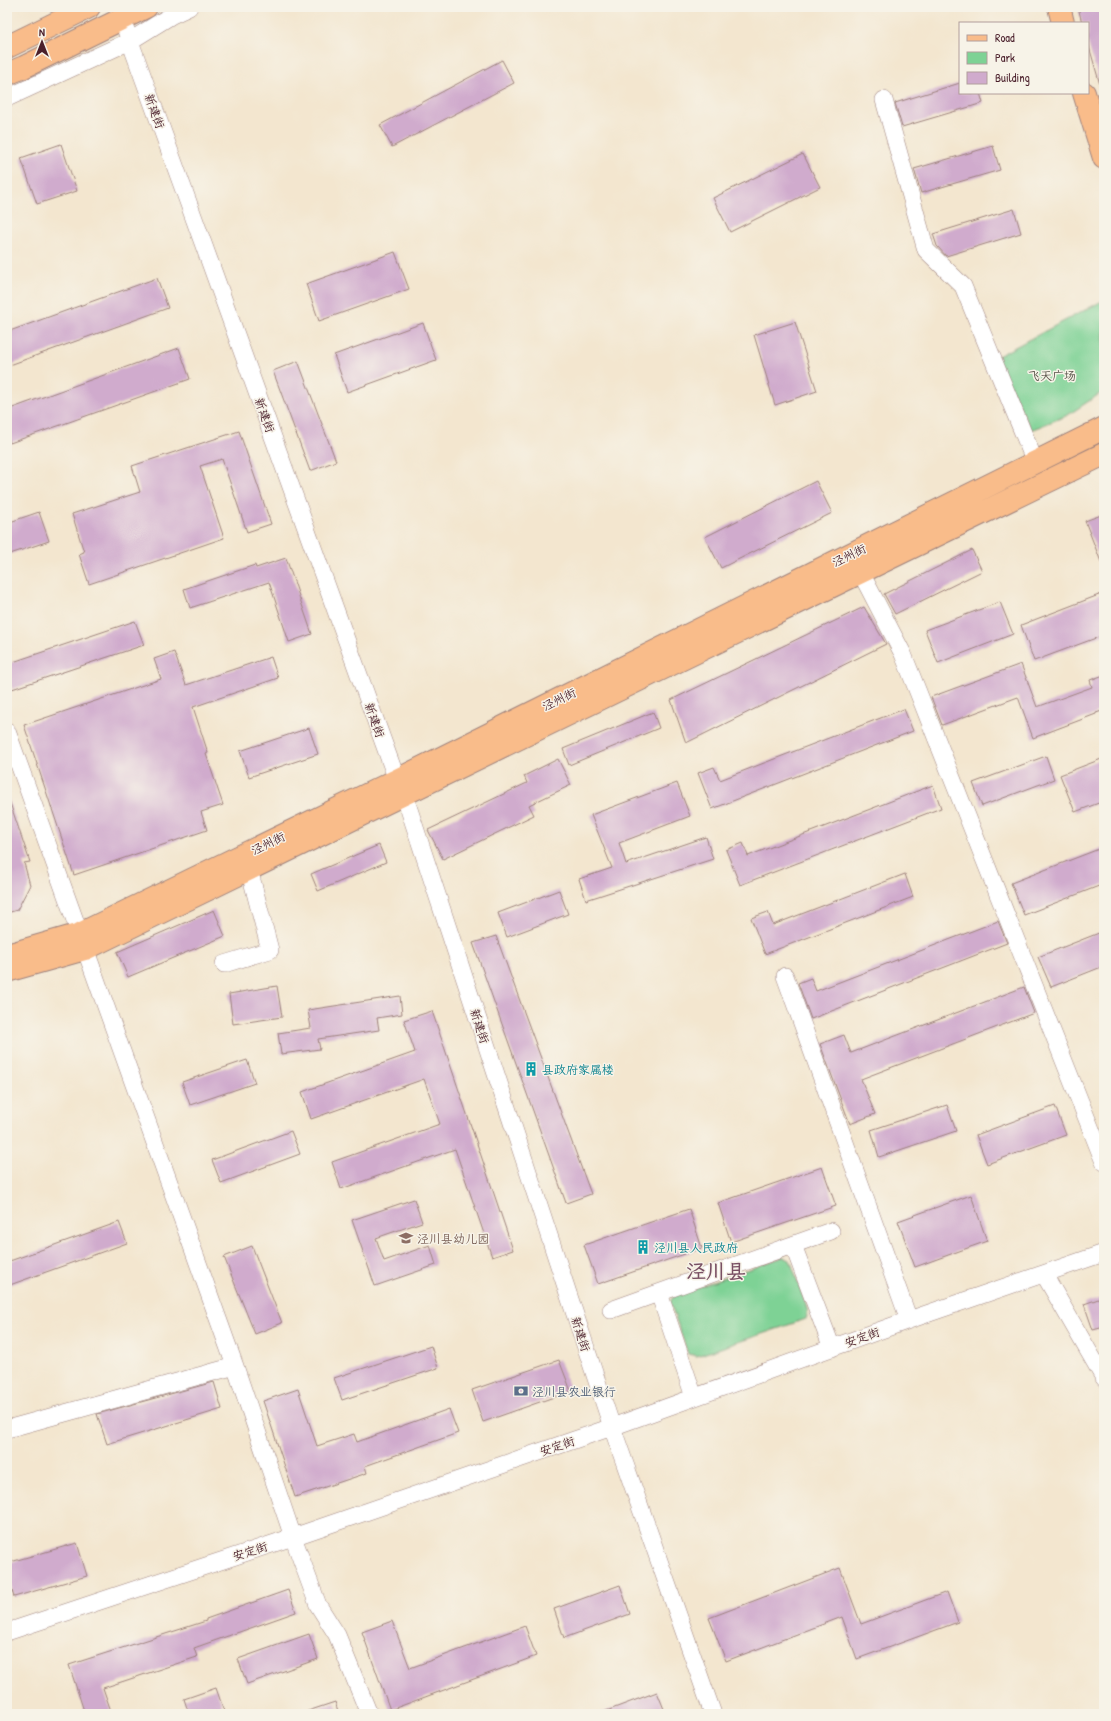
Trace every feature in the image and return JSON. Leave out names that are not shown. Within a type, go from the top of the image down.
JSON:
[{"type":"main road","points":[[7,46],[88,7]]},
{"type":"main road","points":[[7,74],[24,68],[146,7]]},
{"type":"main road","points":[[1058,7],[1063,22]]},
{"type":"main road","points":[[1084,94],[1104,158]]},
{"type":"main road","name":"泾州街","points":[[7,955],[83,942],[400,787],[1104,428]]},
{"type":"main road","name":"泾州街","points":[[7,972],[83,942],[249,869],[400,787],[861,573],[1104,454]]},
{"type":"street","points":[[7,98],[130,41],[189,7]]},
{"type":"street","name":"新建街","points":[[122,19],[400,787],[612,1427],[713,1714]]},
{"type":"street","points":[[884,100],[926,250],[963,286],[1035,462]]},
{"type":"street","points":[[861,573],[903,654],[1104,1162]]},
{"type":"street","points":[[7,731],[235,1366],[293,1537],[318,1605],[336,1635],[369,1714]]},
{"type":"street","points":[[224,964],[270,950],[249,869]]},
{"type":"street","points":[[785,976],[909,1320]]},
{"type":"street","points":[[611,1310],[831,1231]]},
{"type":"street","points":[[793,1245],[832,1348]]},
{"type":"street","name":"安定街","points":[[7,1632],[293,1537],[612,1427],[909,1320],[1104,1253]]},
{"type":"street","points":[[1044,1274],[1104,1378]]},
{"type":"street","points":[[659,1292],[694,1397]]},
{"type":"street","points":[[7,1429],[235,1366]]},
{"type":"green space","name":"飞天广场","points":[[1104,300],[1104,391],[1068,415],[1031,430],[996,357]]},
{"type":"green space","points":[[783,1257],[790,1260],[808,1311],[806,1319],[697,1356],[688,1354],[670,1302],[674,1296]]},
{"type":"building","points":[[1078,7],[1104,7],[1104,87],[1101,88],[1089,46],[1089,22],[1082,22]]},
{"type":"building","points":[[502,60],[514,83],[392,147],[380,125]]},
{"type":"building","points":[[959,83],[959,94],[980,94],[983,103],[902,127],[895,103]]},
{"type":"building","points":[[61,144],[77,191],[37,204],[21,158]]},
{"type":"building","points":[[993,146],[1000,170],[921,193],[914,169]]},
{"type":"building","points":[[803,154],[820,187],[730,232],[713,198]]},
{"type":"building","points":[[1014,209],[1021,233],[946,256],[937,246],[933,234]]},
{"type":"building","points":[[395,252],[409,289],[319,321],[306,284]]},
{"type":"building","points":[[157,278],[168,308],[7,366],[7,332]]},
{"type":"building","points":[[795,322],[817,391],[775,405],[754,335]]},
{"type":"building","points":[[423,323],[436,360],[347,392],[334,355]]},
{"type":"building","points":[[179,348],[190,379],[10,443],[7,434],[7,410]]},
{"type":"building","points":[[298,361],[336,461],[310,471],[273,371]]},
{"type":"building","points":[[239,431],[271,524],[247,532],[222,459],[200,466],[224,538],[89,584],[79,554],[84,552],[72,514],[140,492],[132,466]]},
{"type":"building","points":[[816,481],[832,513],[721,568],[705,537]]},
{"type":"building","points":[[39,512],[49,541],[7,555],[7,523]]},
{"type":"building","points":[[1104,514],[1104,567],[1103,567],[1085,521]]},
{"type":"building","points":[[972,550],[982,571],[895,614],[884,594]]},
{"type":"building","points":[[286,558],[312,634],[289,642],[269,582],[190,608],[184,589],[255,565],[256,568]]},
{"type":"building","points":[[1104,593],[1104,635],[1034,661],[1021,625]]},
{"type":"building","points":[[1000,602],[1013,634],[938,663],[925,630]]},
{"type":"building","points":[[864,607],[886,644],[686,743],[671,700]]},
{"type":"building","points":[[135,621],[144,645],[12,689],[7,675],[7,664]]},
{"type":"building","points":[[174,652],[186,685],[271,657],[278,678],[193,707],[208,753],[206,754],[223,805],[201,812],[207,830],[74,875],[24,725],[161,679],[154,659]]},
{"type":"building","points":[[1021,664],[1037,707],[1092,687],[1090,680],[1104,675],[1104,714],[1102,711],[1096,713],[1033,738],[1018,697],[942,725],[931,697]]},
{"type":"building","points":[[904,709],[913,731],[712,809],[698,773],[714,767],[720,780]]},
{"type":"building","points":[[653,712],[659,728],[569,765],[563,749]]},
{"type":"building","points":[[309,728],[318,754],[249,777],[240,751]]},
{"type":"building","points":[[1046,756],[1054,779],[982,806],[973,783]]},
{"type":"building","points":[[1104,758],[1104,801],[1075,812],[1060,775]]},
{"type":"building","points":[[558,759],[571,785],[529,805],[534,815],[443,859],[428,830],[527,783],[524,776]]},
{"type":"building","points":[[677,783],[690,816],[619,843],[626,864],[706,837],[713,859],[586,900],[579,879],[612,868],[591,815]]},
{"type":"building","points":[[933,785],[941,808],[740,885],[726,850],[743,843],[748,856]]},
{"type":"building","points":[[7,800],[9,800],[30,862],[24,863],[30,885],[17,910],[7,913]]},
{"type":"building","points":[[379,845],[386,862],[318,891],[311,874]]},
{"type":"building","points":[[1104,847],[1104,884],[1024,915],[1011,883]]},
{"type":"building","points":[[905,874],[913,897],[765,954],[751,918],[768,912],[773,925]]},
{"type":"building","points":[[559,890],[568,914],[507,937],[498,913]]},
{"type":"building","points":[[214,910],[225,936],[128,977],[117,952]]},
{"type":"building","points":[[998,921],[1007,943],[811,1019],[798,983],[811,978],[816,991]]},
{"type":"building","points":[[1104,931],[1104,966],[1051,987],[1038,957]]},
{"type":"building","name":"县政府家属楼","points":[[496,936],[591,1194],[566,1203],[473,943]]},
{"type":"building","points":[[277,986],[282,1017],[233,1024],[229,994]]},
{"type":"building","points":[[1024,987],[1034,1013],[861,1079],[875,1114],[850,1124],[820,1044],[844,1035],[851,1053]]},
{"type":"building","points":[[400,996],[402,1014],[377,1018],[379,1030],[318,1039],[320,1049],[281,1054],[278,1033],[311,1028],[308,1010]]},
{"type":"building","points":[[432,1011],[513,1250],[492,1257],[455,1149],[341,1189],[332,1162],[440,1124],[424,1079],[311,1119],[302,1092],[415,1052],[404,1020]]},
{"type":"building","points":[[247,1060],[255,1083],[190,1105],[182,1082]]},
{"type":"building","points":[[947,1105],[956,1131],[879,1157],[871,1130]]},
{"type":"building","points":[[1055,1106],[1066,1135],[987,1164],[976,1135]]},
{"type":"building","points":[[291,1131],[300,1154],[221,1183],[212,1160]]},
{"type":"building","points":[[822,1167],[836,1206],[731,1242],[718,1203]]},
{"type":"building","points":[[971,1195],[987,1241],[915,1267],[898,1221]]},
{"type":"building","points":[[414,1199],[422,1222],[376,1238],[384,1261],[430,1245],[436,1265],[375,1286],[352,1220]]},
{"type":"building","name":"泾川县人民政府","points":[[689,1209],[702,1248],[598,1284],[584,1245]]},
{"type":"building","points":[[119,1222],[127,1243],[7,1286],[7,1262]]},
{"type":"building","points":[[252,1246],[282,1323],[255,1334],[224,1257]]},
{"type":"building","points":[[1104,1297],[1104,1327],[1093,1330],[1084,1304]]},
{"type":"building","points":[[431,1346],[438,1368],[342,1400],[334,1378]]},
{"type":"building","name":"泾川县农业银行","points":[[559,1360],[571,1391],[483,1422],[472,1390]]},
{"type":"building","points":[[214,1382],[222,1409],[107,1444],[97,1414]]},
{"type":"building","points":[[298,1389],[317,1446],[354,1434],[357,1442],[449,1409],[458,1433],[365,1466],[367,1473],[295,1497],[263,1401]]},
{"type":"building","points":[[77,1543],[87,1576],[14,1597],[7,1574],[7,1563]]},
{"type":"building","points":[[840,1568],[861,1624],[947,1592],[958,1622],[857,1659],[842,1617],[726,1661],[709,1618]]},
{"type":"building","points":[[620,1585],[630,1614],[564,1638],[554,1609]]},
{"type":"building","points":[[288,1590],[296,1612],[194,1648],[197,1657],[103,1688],[112,1714],[85,1714],[69,1665],[206,1621],[206,1619]]},
{"type":"building","points":[[392,1621],[410,1668],[525,1626],[536,1656],[390,1710],[362,1632]]},
{"type":"building","points":[[309,1634],[318,1659],[247,1684],[238,1659]]},
{"type":"building","points":[[216,1688],[225,1714],[189,1714],[184,1699]]},
{"type":"building","points":[[657,1692],[666,1714],[601,1714],[601,1713]]},
{"type":"building","points":[[335,1702],[339,1714],[305,1714],[305,1712]]},
{"type":"place","name":"县政府家属楼","points":[[531,1069]]},
{"type":"place","name":"泾川县幼儿园","points":[[406,1238]]},
{"type":"place","name":"泾川县人民政府","points":[[643,1247]]},
{"type":"place","name":"泾川县农业银行","points":[[521,1391]]},
{"type":"district","name":"泾川县","points":[[716,1270]]}]
